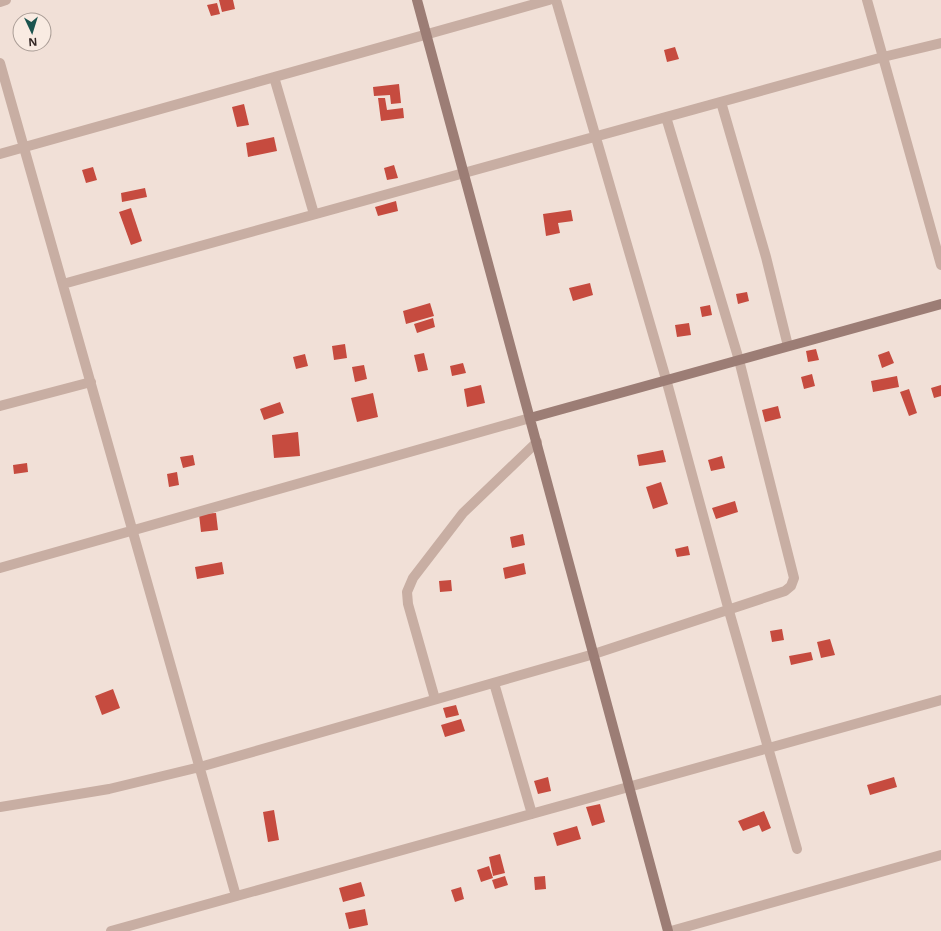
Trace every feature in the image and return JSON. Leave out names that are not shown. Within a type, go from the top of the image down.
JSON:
[{"type":"street","points":[[0,2],[6,0]]},
{"type":"street","points":[[416,0],[537,442],[668,931]]},
{"type":"street","points":[[0,154],[426,36],[549,0]]},
{"type":"street","points":[[556,0],[666,380],[728,611],[796,849]]},
{"type":"street","points":[[867,0],[941,266]]},
{"type":"street","points":[[63,284],[883,57],[941,43]]},
{"type":"street","points":[[0,63],[236,896]]},
{"type":"street","points":[[274,77],[298,166],[314,214]]},
{"type":"street","points":[[720,102],[766,257],[788,346]]},
{"type":"street","points":[[0,807],[109,789],[200,767],[594,654],[728,611],[785,591],[791,586],[794,578],[739,360],[666,117]]},
{"type":"street","points":[[0,568],[133,529],[941,304]]},
{"type":"street","points":[[0,406],[91,382]]},
{"type":"street","points":[[435,700],[408,604],[407,592],[413,578],[464,513],[537,442]]},
{"type":"street","points":[[494,683],[532,814]]},
{"type":"street","points":[[111,931],[941,700]]},
{"type":"street","points":[[671,931],[941,855]]},
{"type":"building","points":[[219,0],[233,0],[235,9],[222,12]]},
{"type":"building","points":[[217,3],[220,14],[211,16],[207,5]]},
{"type":"building","points":[[675,47],[679,59],[667,62],[664,50]]},
{"type":"building","points":[[399,84],[401,103],[391,104],[390,95],[374,96],[373,87]]},
{"type":"building","points":[[378,98],[385,98],[387,110],[403,108],[404,118],[381,121]]},
{"type":"building","points":[[244,104],[249,125],[237,127],[232,107]]},
{"type":"building","points":[[274,137],[277,151],[248,157],[246,143]]},
{"type":"building","points":[[394,165],[398,178],[387,180],[384,168]]},
{"type":"building","points":[[93,167],[97,180],[86,183],[82,170]]},
{"type":"building","points":[[145,188],[147,197],[122,202],[121,193]]},
{"type":"building","points":[[396,201],[398,211],[378,216],[375,207]]},
{"type":"building","points":[[131,208],[142,241],[131,245],[119,212]]},
{"type":"building","points":[[571,210],[573,221],[558,223],[560,233],[546,236],[543,214]]},
{"type":"building","points":[[590,283],[593,295],[573,301],[569,288]]},
{"type":"building","points":[[747,292],[749,301],[738,304],[736,294]]},
{"type":"building","points":[[430,303],[434,316],[406,324],[403,311]]},
{"type":"building","points":[[710,305],[712,315],[702,317],[700,307]]},
{"type":"building","points":[[433,318],[435,327],[417,333],[414,324]]},
{"type":"building","points":[[689,323],[691,335],[677,337],[675,325]]},
{"type":"building","points":[[345,344],[347,358],[334,360],[332,346]]},
{"type":"building","points":[[816,349],[819,360],[808,362],[806,351]]},
{"type":"building","points":[[889,351],[894,363],[882,368],[878,355]]},
{"type":"building","points":[[424,353],[428,370],[418,372],[414,355]]},
{"type":"building","points":[[305,354],[308,366],[296,369],[293,357]]},
{"type":"building","points":[[463,363],[466,373],[452,376],[450,366]]},
{"type":"building","points":[[364,365],[367,379],[355,382],[352,367]]},
{"type":"building","points":[[812,374],[815,386],[804,389],[801,377]]},
{"type":"building","points":[[897,376],[899,387],[873,392],[871,381]]},
{"type":"building","points":[[481,385],[485,403],[467,407],[464,389]]},
{"type":"building","points":[[941,385],[941,396],[934,398],[931,388]]},
{"type":"building","points":[[909,389],[917,413],[909,416],[900,392]]},
{"type":"building","points":[[373,393],[378,417],[357,422],[351,398]]},
{"type":"building","points":[[280,402],[284,413],[264,420],[260,409]]},
{"type":"building","points":[[778,406],[781,418],[765,422],[762,410]]},
{"type":"building","points":[[298,432],[300,456],[274,458],[272,435]]},
{"type":"building","points":[[663,450],[666,462],[639,466],[637,455]]},
{"type":"building","points":[[193,455],[195,465],[183,468],[180,457]]},
{"type":"building","points":[[722,456],[725,468],[711,471],[708,460]]},
{"type":"building","points":[[27,463],[28,472],[14,474],[13,465]]},
{"type":"building","points":[[177,472],[179,485],[169,487],[167,474]]},
{"type":"building","points":[[661,482],[668,504],[653,509],[646,487]]},
{"type":"building","points":[[735,501],[738,512],[716,519],[712,508]]},
{"type":"building","points":[[216,513],[218,530],[201,532],[199,514]]},
{"type":"building","points":[[523,534],[525,545],[512,548],[510,537]]},
{"type":"building","points":[[688,546],[690,555],[677,557],[675,549]]},
{"type":"building","points":[[222,562],[224,574],[197,579],[195,567]]},
{"type":"building","points":[[524,563],[526,574],[505,579],[503,568]]},
{"type":"building","points":[[451,580],[452,591],[440,592],[439,581]]},
{"type":"building","points":[[782,629],[784,640],[772,642],[770,631]]},
{"type":"building","points":[[830,639],[835,655],[821,658],[817,642]]},
{"type":"building","points":[[811,652],[813,660],[791,665],[789,656]]},
{"type":"building","points":[[113,689],[120,708],[102,715],[95,696]]},
{"type":"building","points":[[456,705],[459,715],[446,718],[443,708]]},
{"type":"building","points":[[461,719],[465,731],[445,737],[441,725]]},
{"type":"building","points":[[548,777],[551,791],[538,794],[534,781]]},
{"type":"building","points":[[894,777],[897,787],[870,795],[867,785]]},
{"type":"building","points":[[600,804],[605,822],[592,826],[586,807]]},
{"type":"building","points":[[274,810],[279,840],[268,842],[263,812]]},
{"type":"building","points":[[764,811],[771,828],[762,832],[759,825],[743,831],[738,821]]},
{"type":"building","points":[[577,826],[581,839],[557,846],[553,833]]},
{"type":"building","points":[[500,854],[505,873],[493,876],[489,857]]},
{"type":"building","points":[[489,866],[493,878],[481,882],[477,870]]},
{"type":"building","points":[[505,876],[508,885],[495,889],[492,880]]},
{"type":"building","points":[[545,876],[546,889],[535,890],[534,877]]},
{"type":"building","points":[[361,882],[365,896],[343,902],[339,888]]},
{"type":"building","points":[[461,887],[464,899],[455,902],[451,890]]},
{"type":"building","points":[[365,909],[368,925],[349,929],[345,913]]}]
